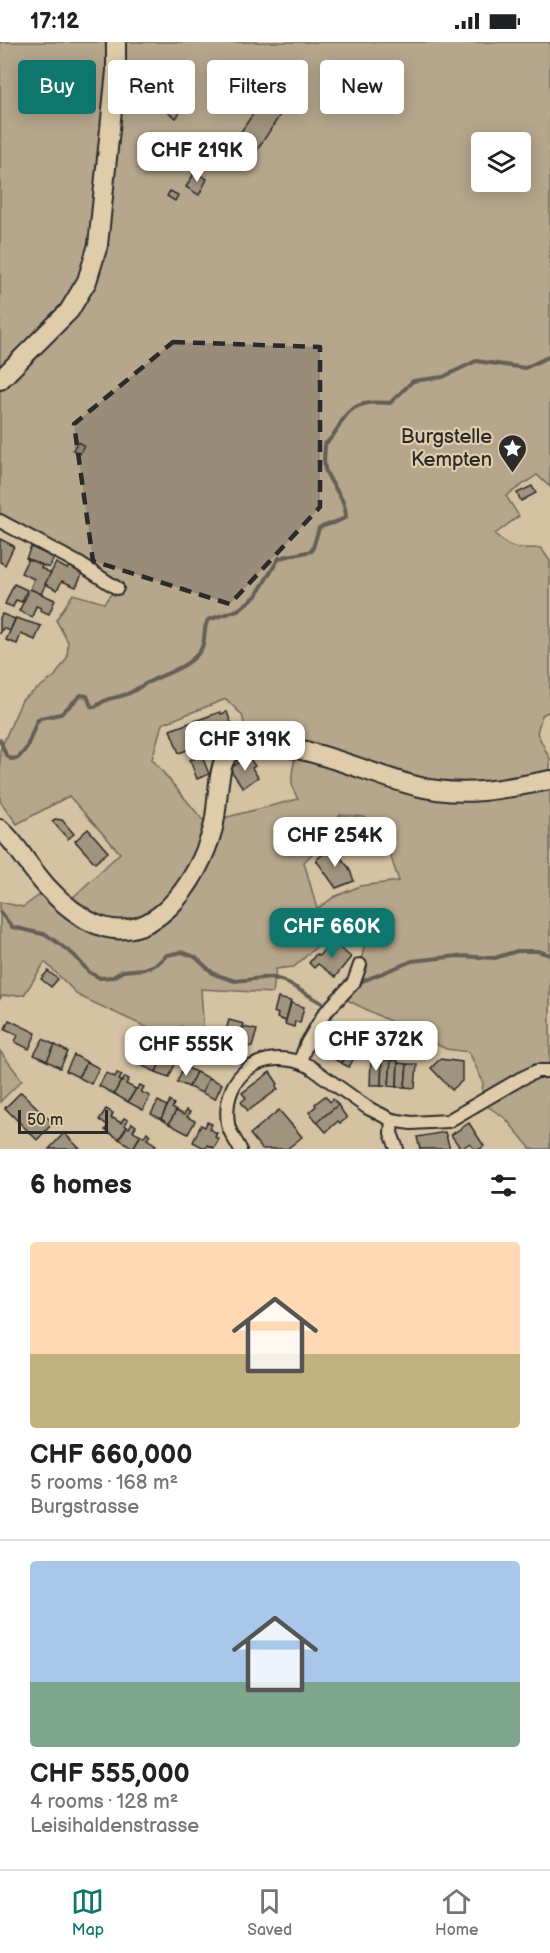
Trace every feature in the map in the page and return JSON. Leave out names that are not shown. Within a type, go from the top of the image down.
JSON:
[{"type":"street","points":[[0,380],[69,311],[87,281],[98,245],[116,71],[116,42]]},
{"type":"street","points":[[0,521],[78,563],[117,588]]},
{"type":"street","points":[[0,829],[12,840],[48,889],[66,904],[96,924],[114,929],[126,929],[144,924],[163,914],[186,886],[201,862],[212,831],[223,763],[233,750],[242,746],[271,746],[297,750],[416,786],[446,791],[499,790],[550,780]]},
{"type":"street","points":[[300,1061],[307,1043],[324,1014],[354,982],[360,965]]},
{"type":"street","points":[[240,1149],[228,1126],[231,1088],[239,1076],[253,1065],[267,1059],[282,1058],[300,1061],[368,1108],[392,1120],[411,1123],[448,1121],[520,1079],[537,1071],[550,1071]]},
{"type":"street","points":[[392,1120],[391,1133],[397,1149]]},
{"type":"highlighted area","points":[[173,342],[320,347],[320,507],[230,604],[93,561],[74,424]]},
{"type":"shaded area","points":[[0,42],[550,42],[550,487],[537,475],[506,496],[519,516],[495,534],[510,546],[541,548],[550,561],[550,711],[542,715],[537,733],[550,759],[550,1149],[531,1149],[505,1118],[481,1102],[483,1082],[469,1052],[446,1049],[341,997],[360,965],[364,947],[370,935],[319,939],[316,947],[294,967],[276,969],[273,993],[201,989],[204,1036],[181,1026],[174,1040],[79,996],[45,962],[24,995],[2,996],[0,999],[0,902],[23,907],[48,889],[66,904],[120,853],[69,796],[17,824],[0,801],[0,750],[22,700],[55,676],[67,658],[68,642],[56,620],[73,594],[104,603],[116,588],[0,521]],"holes":[[[226,699],[242,715],[250,745],[297,750],[292,781],[298,799],[215,820],[212,831],[152,759],[162,724]],[[340,815],[364,817],[358,833],[366,850],[387,846],[399,881],[360,886],[334,897],[317,909],[304,862],[325,841]]]},
{"type":"shaded area","points":[[0,1051],[22,1080],[0,1102]]},
{"type":"building","points":[[253,114],[280,115],[256,152],[236,139]]},
{"type":"building","points":[[195,172],[207,179],[199,195],[186,187]]},
{"type":"building","points":[[170,191],[178,195],[175,201],[167,196]]},
{"type":"building","points":[[77,442],[84,445],[80,454],[73,450]]},
{"type":"building","points":[[532,486],[536,493],[521,501],[517,493]]},
{"type":"building","points":[[0,539],[14,546],[5,565],[0,562]]},
{"type":"building","points":[[31,547],[54,558],[49,568],[26,558]]},
{"type":"building","points":[[28,559],[42,565],[41,568],[51,573],[41,594],[30,589],[34,579],[21,573]]},
{"type":"building","points":[[56,563],[67,569],[69,565],[83,572],[76,587],[62,581],[57,590],[45,584]]},
{"type":"building","points":[[14,584],[27,590],[22,602],[16,600],[13,607],[5,604]]},
{"type":"building","points":[[30,589],[55,600],[49,614],[36,606],[32,617],[19,611]]},
{"type":"building","points":[[2,614],[15,619],[10,631],[3,628],[0,634],[0,618]]},
{"type":"building","points":[[16,618],[41,626],[35,640],[21,634],[17,644],[6,640]]},
{"type":"building","points":[[220,712],[221,714],[227,712],[235,733],[216,740],[213,733],[198,739],[201,745],[198,746],[209,774],[197,779],[190,760],[199,757],[195,747],[179,753],[170,730]]},
{"type":"building","points":[[248,756],[255,766],[252,768],[258,777],[243,788],[230,769]]},
{"type":"building","points":[[62,820],[74,834],[68,839],[52,821]]},
{"type":"building","points":[[88,829],[108,852],[95,863],[75,841]]},
{"type":"building","points":[[332,847],[349,868],[354,881],[336,888],[316,860]]},
{"type":"building","points":[[333,939],[351,957],[335,977],[318,964],[314,968],[309,963],[316,954],[319,956]]},
{"type":"building","points":[[48,971],[58,979],[51,987],[41,979]]},
{"type":"building","points":[[278,998],[291,1001],[286,1021],[277,1018],[278,1014],[274,1012]]},
{"type":"building","points":[[291,1003],[304,1007],[300,1023],[295,1021],[294,1027],[285,1024]]},
{"type":"building","points":[[9,1020],[36,1033],[29,1049],[15,1042],[18,1035],[5,1029]]},
{"type":"building","points":[[229,1020],[244,1024],[236,1045],[224,1037]]},
{"type":"building","points":[[243,1027],[257,1030],[252,1047],[247,1046],[246,1050],[235,1047]]},
{"type":"building","points":[[330,1028],[339,1032],[327,1052],[319,1048]]},
{"type":"building","points":[[339,1032],[346,1037],[335,1057],[327,1052]]},
{"type":"building","points":[[43,1039],[55,1045],[47,1061],[34,1055]]},
{"type":"building","points":[[345,1039],[353,1043],[341,1063],[334,1059]]},
{"type":"building","points":[[353,1043],[360,1047],[349,1067],[341,1063]]},
{"type":"building","points":[[55,1045],[68,1052],[60,1068],[47,1061]]},
{"type":"building","points":[[151,1050],[163,1056],[156,1072],[136,1063],[142,1052],[149,1055]]},
{"type":"building","points":[[74,1055],[87,1062],[78,1077],[66,1071]]},
{"type":"building","points":[[163,1056],[176,1062],[169,1077],[156,1072]]},
{"type":"building","points":[[371,1059],[382,1060],[381,1085],[370,1085]]},
{"type":"building","points":[[440,1059],[462,1062],[462,1081],[452,1090],[431,1068]]},
{"type":"building","points":[[382,1060],[391,1060],[389,1086],[381,1085]]},
{"type":"building","points":[[391,1060],[398,1061],[397,1087],[389,1086]]},
{"type":"building","points":[[87,1062],[99,1068],[91,1084],[78,1077]]},
{"type":"building","points":[[398,1063],[407,1064],[405,1087],[397,1087]]},
{"type":"building","points":[[407,1064],[417,1064],[415,1088],[405,1087]]},
{"type":"building","points":[[184,1066],[196,1072],[189,1087],[177,1082]]},
{"type":"building","points":[[196,1072],[209,1078],[202,1093],[189,1087]]},
{"type":"building","points":[[270,1072],[278,1084],[276,1086],[278,1089],[248,1111],[241,1102],[246,1098],[242,1093]]},
{"type":"building","points":[[106,1073],[115,1077],[117,1073],[122,1075],[114,1094],[99,1086]]},
{"type":"building","points":[[125,1077],[129,1079],[126,1084],[136,1089],[128,1102],[114,1094]]},
{"type":"building","points":[[209,1078],[222,1084],[215,1099],[202,1093]]},
{"type":"building","points":[[140,1085],[144,1087],[141,1092],[150,1096],[143,1110],[128,1102]]},
{"type":"building","points":[[21,1092],[53,1123],[37,1140],[5,1108]]},
{"type":"building","points":[[325,1096],[330,1102],[333,1099],[338,1105],[317,1122],[309,1112]]},
{"type":"building","points":[[158,1101],[167,1106],[161,1119],[151,1114]]},
{"type":"building","points":[[170,1101],[174,1104],[172,1108],[176,1111],[169,1124],[161,1119]]},
{"type":"building","points":[[338,1105],[347,1118],[340,1123],[338,1121],[326,1132],[317,1122]]},
{"type":"building","points":[[106,1109],[113,1113],[112,1119],[121,1123],[124,1118],[128,1120],[125,1125],[127,1127],[119,1139],[105,1130],[108,1125],[99,1120]]},
{"type":"building","points":[[186,1110],[190,1112],[187,1117],[195,1121],[188,1134],[169,1124],[176,1111],[184,1115]]},
{"type":"building","points":[[279,1110],[302,1137],[287,1149],[262,1149],[250,1134]]},
{"type":"building","points":[[207,1122],[212,1124],[209,1129],[217,1133],[215,1137],[219,1139],[214,1148],[207,1145],[206,1149],[193,1142],[201,1125],[205,1127]]},
{"type":"building","points":[[132,1123],[136,1126],[133,1131],[141,1135],[133,1148],[119,1139]]},
{"type":"building","points":[[469,1123],[484,1146],[480,1149],[474,1149],[470,1143],[461,1149],[451,1135]]},
{"type":"building","points":[[147,1132],[150,1135],[147,1139],[156,1145],[153,1149],[133,1148],[141,1135],[144,1137]]},
{"type":"building","points":[[445,1132],[450,1149],[420,1149],[417,1137]]},
{"type":"building","points":[[64,1133],[80,1149],[49,1149]]},
{"type":"waterway","points":[[0,740],[6,755],[11,759],[18,758],[26,749],[37,721],[40,718],[61,714],[81,695],[87,696],[91,706],[95,707],[107,700],[131,693],[146,683],[184,665],[200,651],[208,620],[238,610],[256,596],[279,558],[312,551],[319,528],[346,517],[344,504],[325,469],[325,444],[353,408],[371,403],[390,403],[413,381],[443,377],[476,361],[525,368],[550,356]]},
{"type":"waterway","points":[[0,912],[12,927],[47,935],[74,955],[89,972],[100,978],[113,977],[123,971],[144,969],[157,964],[167,955],[182,952],[195,957],[214,974],[235,981],[271,977],[284,981],[322,1003]]},
{"type":"waterway","points":[[358,983],[412,961],[458,956],[495,958],[517,951],[538,951],[550,955]]},
{"type":"place","name":"Burgstelle Kempten","points":[[513,474]]}]
